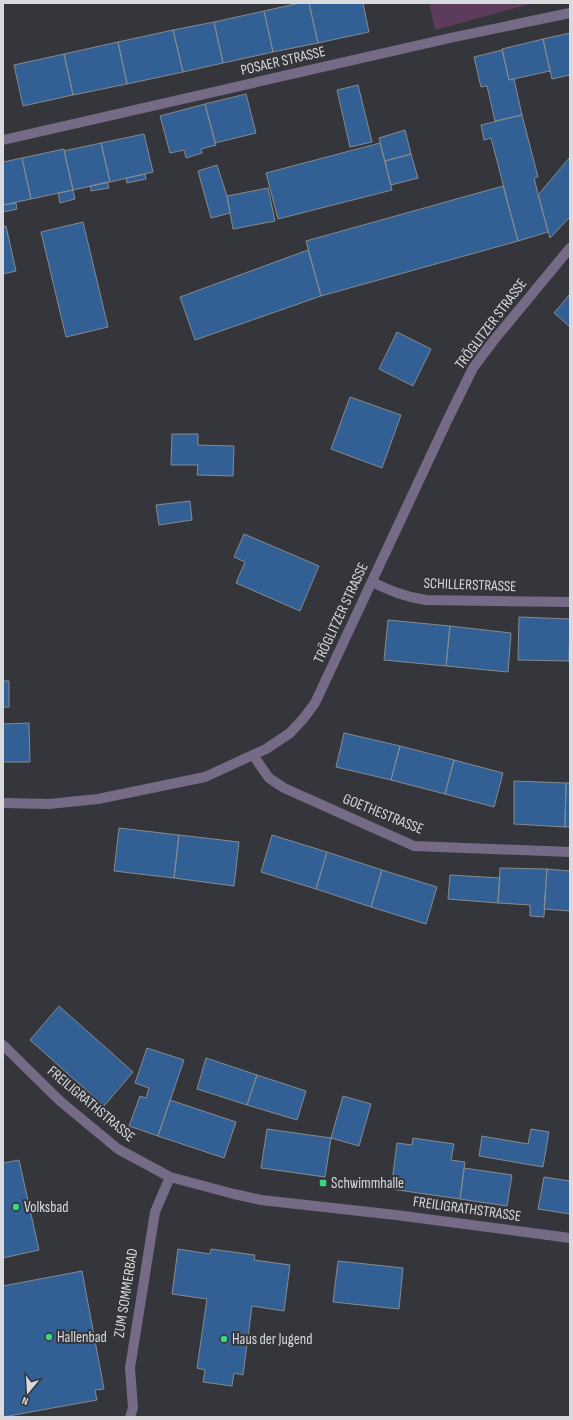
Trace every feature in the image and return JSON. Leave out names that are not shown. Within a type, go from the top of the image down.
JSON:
[{"type":"street","name":"POSAER STRASSE","points":[[3,140],[450,38],[570,13]]},
{"type":"street","name":"TRÖGLITZER STRASSE","points":[[3,803],[49,804],[98,799],[205,777],[266,749],[290,733],[315,703],[473,368],[494,340],[570,248]]},
{"type":"street","name":"SCHILLERSTRASSE","points":[[372,582],[409,598],[426,600],[570,602]]},
{"type":"street","name":"GOETHESTRASSE","points":[[253,755],[269,778],[284,788],[414,846],[570,852]]},
{"type":"street","name":"FREILIGRATHSTRASSE","points":[[3,1045],[60,1101],[118,1149],[170,1177],[261,1200],[396,1215],[570,1238]]},
{"type":"street","name":"ZUM SOMMERBAD","points":[[130,1417],[132,1408],[130,1368],[155,1212],[170,1177]]},
{"type":"shaded area","points":[[429,3],[534,3],[435,30]]},
{"type":"building","points":[[300,3],[309,3],[318,43],[273,52],[264,11]]},
{"type":"building","points":[[309,3],[363,3],[369,32],[318,43]]},
{"type":"building","points":[[264,11],[273,52],[223,63],[214,22]]},
{"type":"building","points":[[214,22],[223,63],[183,72],[173,30]]},
{"type":"building","points":[[173,30],[183,72],[127,84],[118,42]]},
{"type":"building","points":[[570,33],[570,75],[552,79],[543,39]]},
{"type":"building","points":[[543,39],[550,71],[509,80],[502,49]]},
{"type":"building","points":[[118,42],[127,84],[73,95],[64,54]]},
{"type":"building","points":[[502,50],[509,80],[514,79],[522,115],[495,121],[487,86],[481,87],[474,57]]},
{"type":"building","points":[[64,54],[73,95],[23,106],[14,65]]},
{"type":"building","points":[[358,85],[372,142],[350,147],[337,90]]},
{"type":"building","points":[[246,94],[256,133],[215,143],[205,104]]},
{"type":"building","points":[[205,104],[216,145],[201,149],[202,153],[186,158],[184,150],[170,153],[160,116]]},
{"type":"building","points":[[522,115],[538,177],[534,178],[548,232],[518,241],[491,138],[484,140],[481,125]]},
{"type":"building","points":[[405,130],[411,154],[385,161],[379,138]]},
{"type":"building","points":[[144,134],[153,172],[110,182],[101,143]]},
{"type":"building","points":[[101,143],[110,182],[73,190],[64,151]]},
{"type":"building","points":[[380,143],[392,190],[278,219],[266,173]]},
{"type":"building","points":[[64,149],[73,190],[31,199],[22,158]]},
{"type":"building","points":[[411,154],[418,178],[391,185],[385,161]]},
{"type":"building","points":[[570,157],[570,217],[550,238],[538,195]]},
{"type":"building","points":[[22,158],[31,199],[3,205],[3,162]]},
{"type":"building","points":[[217,165],[227,196],[230,213],[211,218],[198,171]]},
{"type":"building","points":[[145,174],[146,179],[127,183],[126,178]]},
{"type":"building","points":[[107,182],[109,188],[91,191],[90,186]]},
{"type":"building","points":[[503,186],[518,241],[321,296],[306,241]]},
{"type":"building","points":[[268,188],[275,221],[233,229],[227,196]]},
{"type":"building","points":[[73,190],[75,199],[60,203],[58,193]]},
{"type":"building","points":[[16,203],[17,209],[3,212],[3,205]]},
{"type":"building","points":[[83,222],[108,327],[66,337],[41,232]]},
{"type":"building","points":[[6,226],[16,271],[3,274],[3,227]]},
{"type":"building","points":[[308,250],[321,296],[195,340],[180,297]]},
{"type":"building","points":[[570,294],[570,327],[554,313]]},
{"type":"building","points":[[397,332],[431,349],[413,386],[379,369]]},
{"type":"building","points":[[350,397],[401,415],[382,468],[331,449]]},
{"type":"building","points":[[172,434],[198,434],[198,445],[234,446],[233,476],[197,475],[198,465],[171,465]]},
{"type":"building","points":[[190,501],[192,520],[159,525],[156,505]]},
{"type":"building","points":[[244,534],[319,566],[300,611],[236,583],[245,562],[234,557]]},
{"type":"building","points":[[519,617],[570,619],[569,661],[518,660]]},
{"type":"building","points":[[388,620],[450,626],[446,666],[384,660]]},
{"type":"building","points":[[450,626],[511,633],[508,672],[446,666]]},
{"type":"building","points":[[3,681],[9,681],[9,707],[3,707]]},
{"type":"building","points":[[29,723],[30,762],[3,762],[3,724]]},
{"type":"building","points":[[344,733],[400,746],[391,780],[336,767]]},
{"type":"building","points":[[400,746],[454,760],[445,794],[391,780]]},
{"type":"building","points":[[454,760],[503,773],[494,807],[445,794]]},
{"type":"building","points":[[514,781],[566,783],[565,827],[514,824]]},
{"type":"building","points":[[566,783],[570,783],[570,827],[565,827]]},
{"type":"building","points":[[119,828],[179,835],[174,878],[114,871]]},
{"type":"building","points":[[179,835],[239,842],[234,886],[174,878]]},
{"type":"building","points":[[272,835],[327,852],[316,889],[261,872]]},
{"type":"building","points":[[327,852],[382,870],[371,907],[316,889]]},
{"type":"building","points":[[500,868],[547,869],[544,917],[530,916],[530,905],[498,903]]},
{"type":"building","points":[[547,869],[570,871],[570,911],[544,909]]},
{"type":"building","points":[[382,870],[437,887],[426,924],[371,907]]},
{"type":"building","points":[[450,875],[500,878],[498,903],[448,899]]},
{"type":"building","points":[[59,1006],[133,1072],[104,1106],[30,1040]]},
{"type":"building","points":[[147,1048],[184,1060],[158,1136],[129,1126],[140,1096],[146,1098],[149,1088],[135,1083]]},
{"type":"building","points":[[206,1058],[257,1075],[247,1105],[197,1089]]},
{"type":"building","points":[[257,1075],[306,1091],[297,1120],[247,1105]]},
{"type":"building","points":[[343,1096],[371,1104],[359,1146],[331,1138]]},
{"type":"building","points":[[170,1100],[236,1122],[224,1158],[158,1136]]},
{"type":"building","points":[[267,1129],[331,1138],[325,1177],[261,1168]]},
{"type":"building","points":[[531,1129],[549,1132],[543,1167],[479,1156],[482,1136],[528,1144]]},
{"type":"building","points":[[413,1138],[454,1144],[451,1160],[465,1162],[460,1199],[391,1189],[397,1143],[412,1145]]},
{"type":"building","name":"Volksbad","points":[[19,1160],[39,1250],[3,1258],[3,1163]]},
{"type":"building","points":[[464,1168],[512,1175],[507,1206],[460,1199]]},
{"type":"building","points":[[544,1177],[570,1181],[570,1214],[538,1209]]},
{"type":"building","name":"Haus der Jugend","points":[[178,1249],[210,1254],[211,1249],[255,1255],[254,1260],[290,1265],[284,1311],[252,1306],[243,1375],[234,1373],[232,1386],[203,1382],[205,1370],[197,1368],[207,1299],[172,1294]]},
{"type":"building","points":[[338,1261],[403,1268],[399,1309],[333,1302]]},
{"type":"building","name":"Hallenbad","points":[[82,1271],[104,1389],[95,1390],[97,1400],[3,1417],[3,1286]]},
{"type":"place","name":"Schwimmhalle","points":[[323,1183]]},
{"type":"place","name":"Volksbad","points":[[16,1207]]},
{"type":"place","name":"Hallenbad","points":[[49,1337]]},
{"type":"place","name":"Haus der Jugend","points":[[224,1339]]}]
